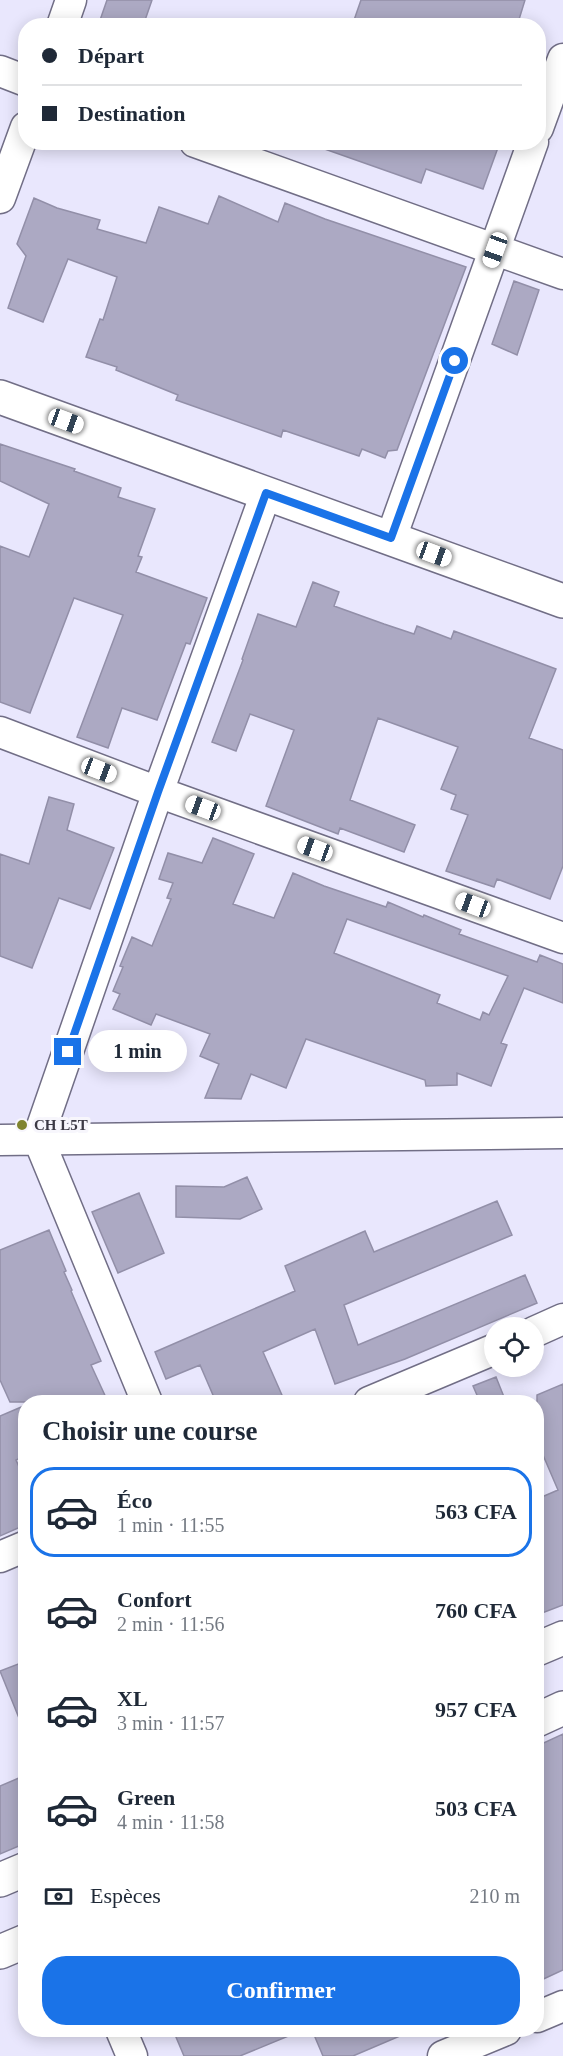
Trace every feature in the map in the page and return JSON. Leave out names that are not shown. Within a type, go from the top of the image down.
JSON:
[{"type":"main road","points":[[0,397],[563,601]]},
{"type":"main road","points":[[544,1646],[563,1638]]},
{"type":"main road","points":[[544,1717],[563,1708]]},
{"type":"main road","points":[[0,1880],[18,1872]]},
{"type":"main road","points":[[0,1952],[18,1944]]},
{"type":"street","points":[[65,18],[71,0]]},
{"type":"street","points":[[546,106],[563,59]]},
{"type":"street","points":[[0,71],[18,78]]},
{"type":"street","points":[[0,198],[18,149]]},
{"type":"street","points":[[217,150],[563,274]]},
{"type":"street","points":[[391,538],[530,150]]},
{"type":"street","points":[[144,1395],[38,1138],[158,792],[266,493]]},
{"type":"street","points":[[0,732],[158,792],[563,938]]},
{"type":"street","points":[[0,1140],[563,1133]]},
{"type":"street","points":[[544,1328],[563,1319]]},
{"type":"street","points":[[385,1395],[484,1353]]},
{"type":"street","points":[[0,1557],[18,1549]]},
{"type":"street","points":[[544,2014],[563,2006]]},
{"type":"street","points":[[124,2037],[132,2056]]},
{"type":"street","points":[[443,2056],[489,2037]]},
{"type":"building","points":[[107,0],[152,0],[146,18],[101,18]]},
{"type":"building","points":[[361,0],[525,0],[519,18],[355,18]]},
{"type":"building","points":[[327,150],[497,150],[483,189],[426,169],[421,183]]},
{"type":"building","points":[[219,196],[278,222],[285,203],[466,267],[397,450],[388,451],[385,458],[362,449],[359,456],[283,430],[281,437],[176,400],[178,395],[116,370],[117,367],[86,357],[100,319],[103,320],[117,277],[68,259],[43,322],[8,308],[26,256],[17,244],[34,198],[57,208],[100,220],[97,229],[146,243],[159,207],[208,224]]},
{"type":"building","points":[[514,281],[539,290],[517,355],[492,344]]},
{"type":"building","points":[[0,444],[75,469],[74,471],[121,488],[118,497],[155,509],[138,556],[142,557],[136,572],[207,598],[190,644],[186,643],[157,720],[122,708],[108,748],[77,737],[123,615],[74,598],[30,713],[0,702],[0,546],[29,557],[49,504],[0,481]]},
{"type":"building","points":[[313,582],[339,592],[334,606],[384,624],[414,634],[417,626],[451,639],[454,631],[556,669],[529,738],[563,750],[563,866],[550,899],[497,879],[494,887],[446,871],[468,815],[451,809],[456,795],[441,789],[458,747],[378,718],[350,800],[415,825],[404,852],[340,828],[338,834],[266,806],[294,730],[250,714],[236,751],[212,742],[258,614],[296,627]]},
{"type":"building","points":[[49,797],[74,804],[67,830],[114,848],[90,909],[59,898],[32,968],[0,956],[0,854],[29,864]]},
{"type":"building","points":[[213,838],[254,854],[233,904],[274,918],[293,873],[386,907],[388,902],[423,917],[424,915],[461,930],[459,934],[537,962],[540,955],[563,964],[563,1003],[524,988],[501,1043],[507,1045],[491,1086],[457,1073],[457,1085],[426,1086],[425,1080],[306,1039],[286,1088],[251,1074],[241,1099],[205,1098],[219,1064],[200,1056],[210,1034],[156,1014],[151,1025],[113,1009],[120,994],[113,991],[132,937],[152,946],[171,899],[167,898],[173,883],[159,879],[168,853],[202,863]],"holes":[[[347,919],[508,976],[489,1015],[483,1012],[480,1020],[437,1003],[440,995],[334,953]]]},
{"type":"building","points":[[247,1177],[262,1209],[240,1219],[176,1217],[176,1186],[224,1187]]},
{"type":"building","points":[[139,1193],[164,1253],[118,1273],[92,1212]]},
{"type":"building","points":[[497,1201],[512,1235],[344,1305],[358,1345],[525,1275],[537,1303],[504,1317],[484,1317],[484,1325],[405,1359],[335,1384],[315,1329],[263,1352],[282,1395],[213,1395],[200,1365],[166,1379],[155,1352],[295,1291],[285,1266],[365,1231],[374,1252]]},
{"type":"building","points":[[49,1230],[66,1271],[64,1272],[71,1291],[101,1361],[91,1365],[105,1395],[18,1395],[18,1402],[10,1402],[0,1380],[0,1250]]},
{"type":"building","points":[[496,1377],[503,1395],[477,1395],[473,1386]]},
{"type":"building","points":[[563,1384],[563,1605],[544,1612],[544,1496],[558,1490],[544,1457],[544,1395],[537,1395]]},
{"type":"building","points":[[18,1408],[18,1459],[16,1460],[18,1464],[18,1528],[0,1536],[0,1416]]},
{"type":"building","points":[[18,1664],[18,1716],[0,1671]]},
{"type":"building","points":[[563,1734],[563,1970],[544,1979],[544,1743]]},
{"type":"building","points":[[18,1778],[18,1846],[0,1854],[0,1786]]},
{"type":"building","points":[[176,2037],[286,2037],[240,2056],[184,2056]]},
{"type":"building","points":[[315,2037],[398,2037],[353,2056],[323,2056]]},
{"type":"place","name":"CH L5T","points":[[22,1125]]},
{"type":"route","points":[[68,1052],[158,792],[266,493],[391,538],[455,361]]}]
